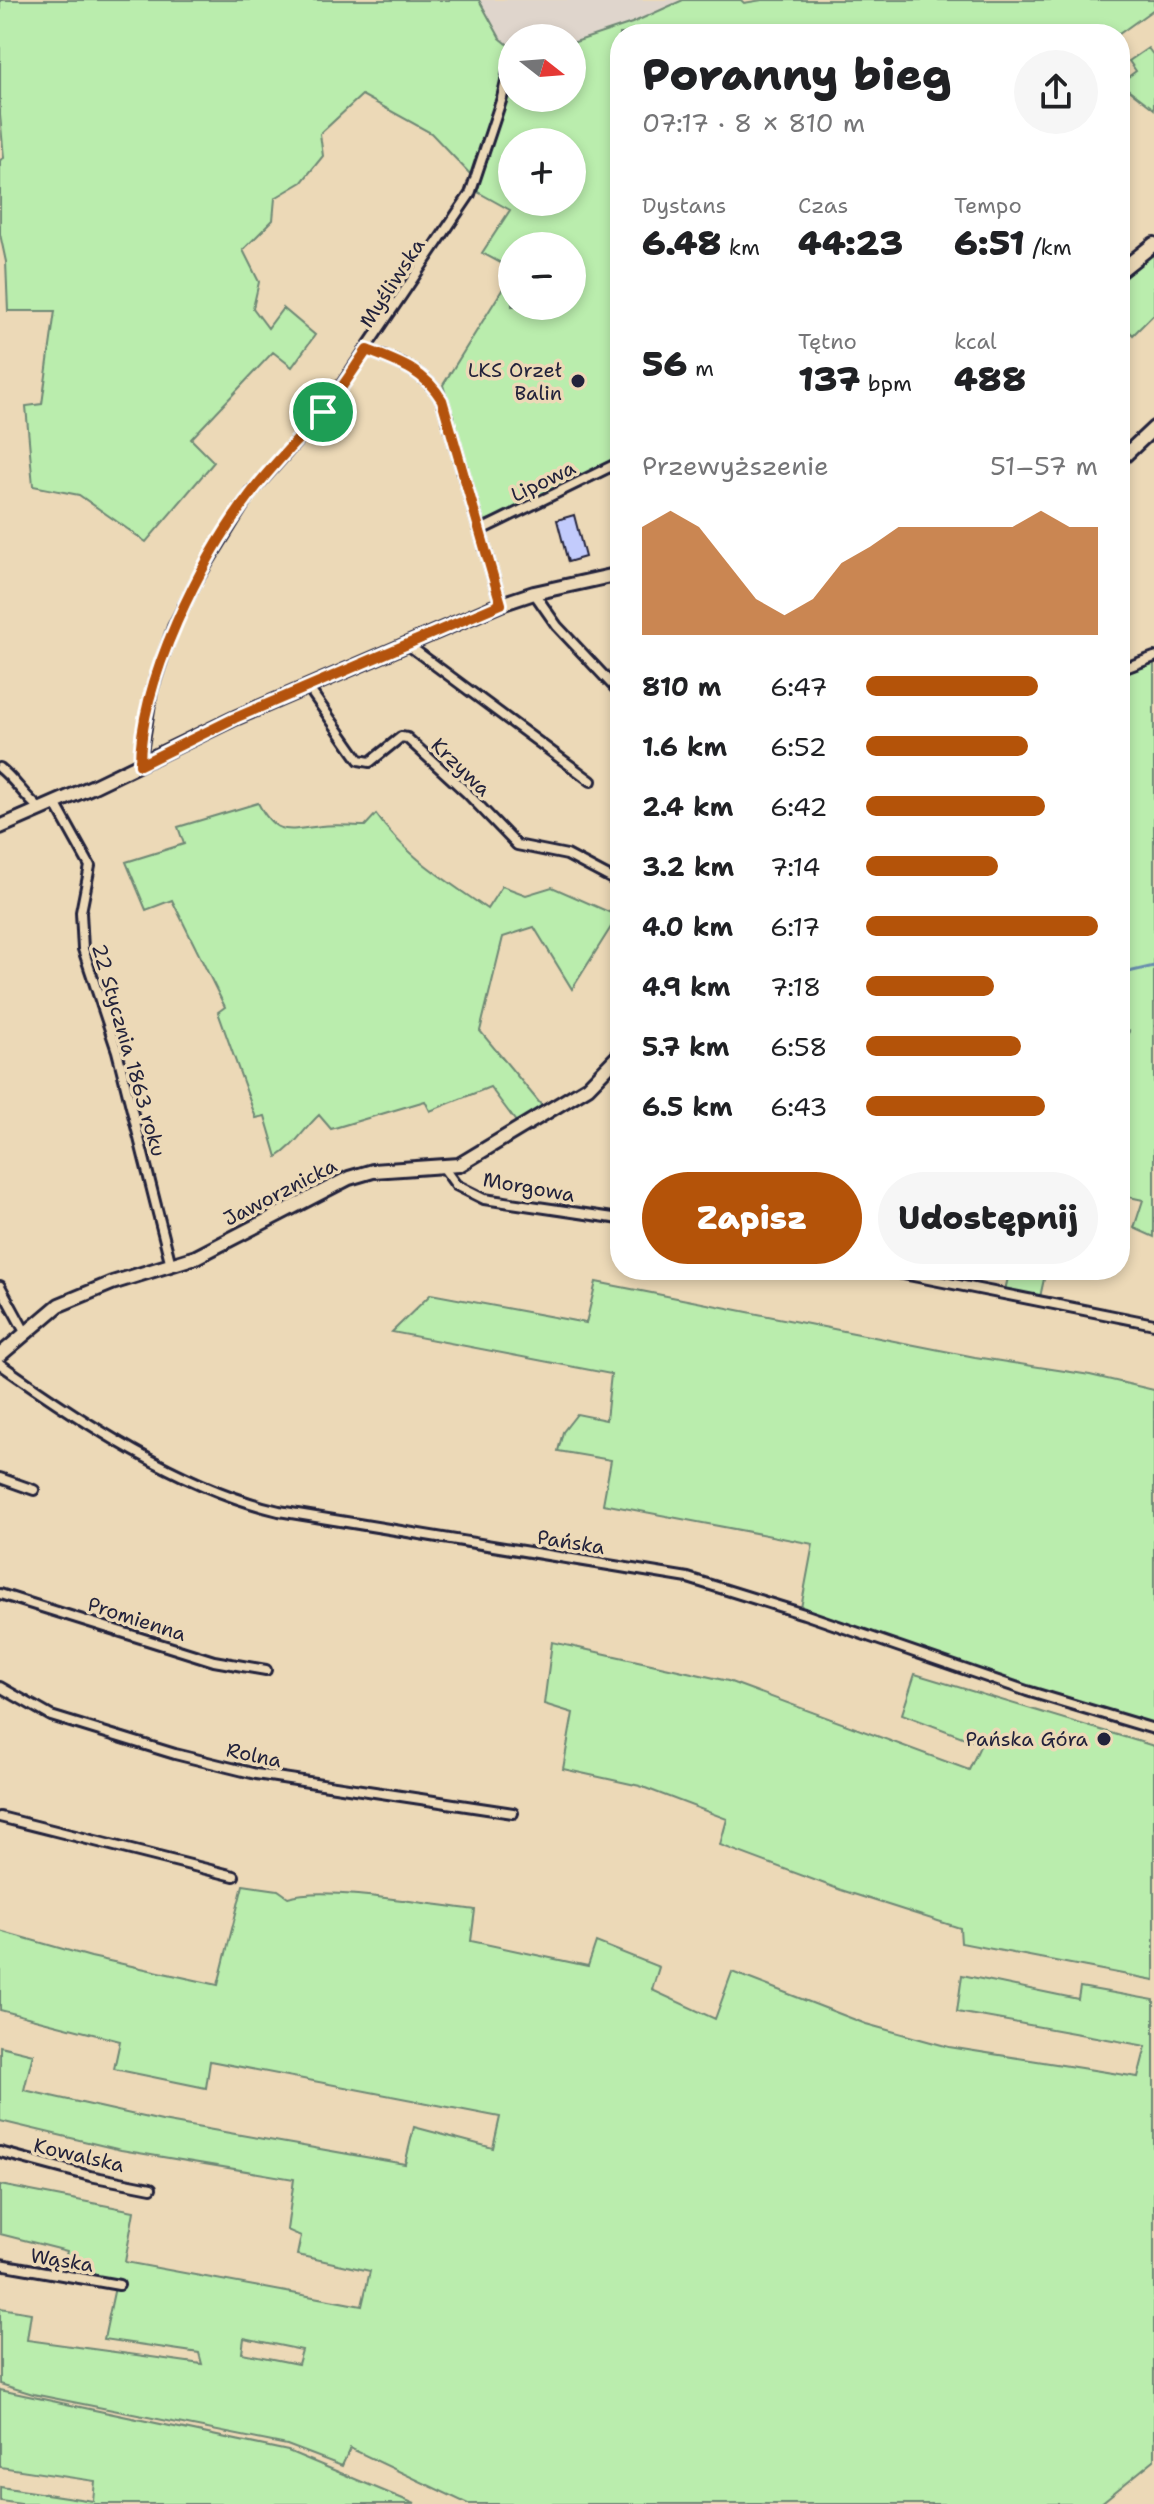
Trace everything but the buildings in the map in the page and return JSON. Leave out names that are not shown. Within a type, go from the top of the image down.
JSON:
[{"type":"street","name":"Myśliwska","points":[[140,765],[152,691],[173,627],[196,582],[251,493],[323,412],[470,194],[498,112]]},
{"type":"street","points":[[1130,263],[1154,244]]},
{"type":"street","points":[[367,350],[414,370],[434,387],[442,400],[501,604]]},
{"type":"street","points":[[1130,451],[1154,428]]},
{"type":"street","name":"Lipowa","points":[[481,530],[610,467]]},
{"type":"street","points":[[0,827],[308,687],[501,604],[534,593],[610,576]]},
{"type":"street","points":[[534,593],[557,626],[610,682]]},
{"type":"street","points":[[408,645],[591,781]]},
{"type":"street","points":[[1130,666],[1154,657]]},
{"type":"street","name":"Krzywa","points":[[308,687],[359,760],[370,762],[401,737],[407,738],[466,792],[517,845],[567,855],[610,878]]},
{"type":"street","points":[[0,768],[11,777],[21,793],[40,809]]},
{"type":"street","name":"22 Stycznia 1863 roku","points":[[55,803],[90,866],[81,912],[83,949],[117,1051],[171,1265]]},
{"type":"street","name":"Jaworznicka","points":[[0,1355],[59,1305],[86,1292],[222,1245],[349,1178],[373,1171],[459,1165],[588,1087],[610,1064]]},
{"type":"street","name":"Morgowa","points":[[443,1167],[456,1185],[484,1199],[610,1218]]},
{"type":"street","points":[[933,1280],[1154,1324]]},
{"type":"street","points":[[0,1286],[25,1332]]},
{"type":"street","name":"Pańska","points":[[0,1364],[46,1396],[148,1456],[239,1502],[688,1578],[1027,1691],[1154,1729]]},
{"type":"street","points":[[0,1478],[34,1490]]},
{"type":"street","name":"Promienna","points":[[0,1594],[214,1661],[266,1670]]},
{"type":"street","name":"Rolna","points":[[0,1687],[51,1716],[175,1754],[256,1774],[513,1813]]},
{"type":"street","points":[[0,1817],[234,1876]]},
{"type":"street","name":"Kowalska","points":[[0,2152],[90,2176],[151,2188]]},
{"type":"street","name":"Wąska","points":[[0,2264],[119,2285]]},
{"type":"shaded area","points":[[479,0],[683,0],[629,24],[610,24],[610,30],[586,38],[586,24],[498,24],[498,34]]},
{"type":"green space","points":[[0,0],[479,0],[498,34],[498,91],[473,177],[431,133],[362,95],[320,134],[323,156],[302,182],[275,198],[273,220],[243,250],[259,282],[253,308],[268,328],[283,308],[315,335],[292,367],[273,352],[191,439],[214,462],[146,542],[79,495],[33,486],[26,406],[42,404],[55,311],[8,311],[6,262],[0,234],[0,160],[4,158],[0,115]]},
{"type":"green space","points":[[683,0],[741,0],[744,3],[762,0],[1154,0],[1154,9],[1130,24],[629,24]]},
{"type":"green space","points":[[610,30],[610,472],[482,522],[443,385],[498,297],[498,320],[586,320],[586,232],[498,232],[498,262],[482,253],[506,216],[586,216],[586,128],[498,128],[498,203],[476,191],[501,112],[586,112],[586,38]]},
{"type":"green space","points":[[1148,48],[1154,56],[1154,109],[1130,91],[1130,76],[1136,71],[1130,60]]},
{"type":"green space","points":[[1154,248],[1154,314],[1133,335],[1130,332],[1130,268]]},
{"type":"green space","points":[[1154,661],[1154,1237],[1134,1228],[1143,1200],[1130,1197],[1130,670]]},
{"type":"green space","points":[[258,803],[271,822],[284,829],[365,826],[376,814],[413,854],[487,909],[502,886],[526,895],[552,887],[610,912],[610,929],[572,989],[534,927],[503,937],[480,1031],[543,1107],[517,1123],[490,1087],[430,1111],[425,1101],[331,1129],[319,1115],[277,1157],[265,1116],[256,1118],[218,1012],[225,1007],[172,900],[146,910],[126,862],[184,844],[178,827]]},
{"type":"green space","points":[[1008,1280],[1044,1280],[1040,1297],[1005,1290]]},
{"type":"green space","points":[[596,1282],[975,1357],[1090,1375],[1154,1390],[1154,1724],[1028,1687],[801,1608],[813,1544],[603,1504],[611,1460],[558,1451],[563,1432],[577,1414],[606,1420],[611,1374],[392,1332],[431,1294],[586,1323]]},
{"type":"green space","points":[[552,1642],[728,1681],[969,1770],[981,1744],[902,1714],[915,1674],[1154,1746],[1154,1980],[961,1943],[960,1928],[841,1890],[720,1845],[727,1819],[640,1786],[563,1769],[573,1713],[544,1704]]},
{"type":"green space","points":[[243,1885],[278,1890],[288,1897],[326,1893],[475,1910],[471,1941],[588,1966],[596,1942],[659,1967],[652,1990],[715,2019],[732,1972],[866,2024],[949,2047],[1138,2077],[1146,2046],[957,2012],[962,1975],[1078,1999],[1080,1987],[1154,2000],[1154,2460],[1100,2504],[468,2504],[350,2448],[342,2466],[287,2445],[33,2394],[0,2384],[0,2308],[31,2313],[27,2340],[202,2364],[199,2353],[104,2339],[115,2287],[61,2279],[67,2251],[0,2234],[0,2185],[134,2211],[125,2262],[362,2306],[370,2271],[297,2255],[301,2236],[287,2230],[294,2179],[121,2150],[0,2121],[0,2046],[33,2054],[24,2090],[162,2121],[405,2164],[414,2127],[493,2148],[500,2117],[210,2061],[206,2088],[114,2069],[120,2041],[0,2010],[0,1931],[91,1957],[218,1985]],"holes":[[[244,2338],[302,2350],[298,2364],[242,2353]]]},
{"type":"green space","points":[[0,2390],[288,2451],[415,2504],[21,2504],[0,2501],[0,2487],[93,2501],[95,2481],[0,2467]]},
{"type":"waterway","points":[[1130,972],[1154,966]]},
{"type":"place","name":"LKS Orzeł Balin","points":[[578,381]]},
{"type":"place","name":"Pańska Góra","points":[[1104,1739]]},
{"type":"route","points":[[367,350],[425,377],[442,400],[501,604],[235,718],[140,765],[152,691],[173,627],[185,602],[251,493],[323,412],[367,350]]}]
